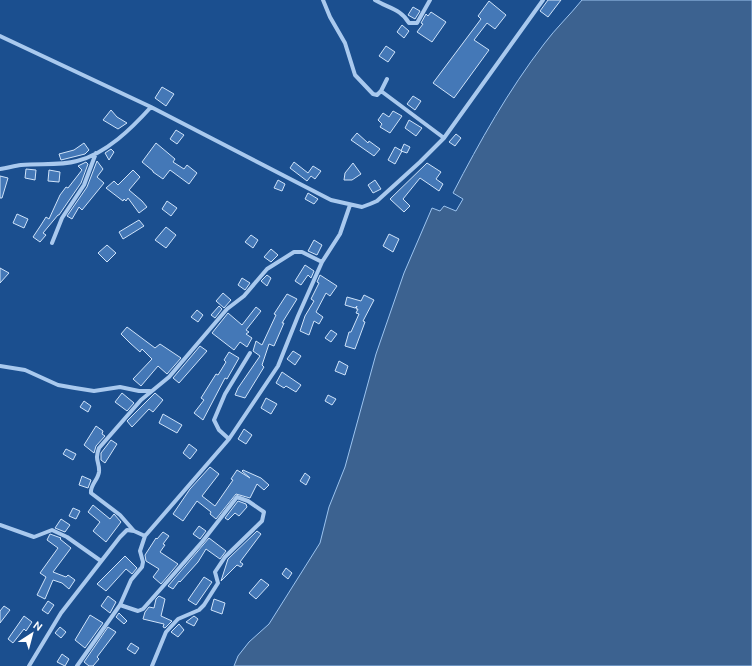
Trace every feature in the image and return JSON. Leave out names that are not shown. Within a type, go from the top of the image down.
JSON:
[{"type":"street","points":[[323,0],[330,17],[345,43],[359,80],[373,94],[377,95],[381,92],[387,79]]},
{"type":"street","points":[[375,0],[395,9],[405,16],[409,23],[417,23],[430,0]]},
{"type":"street","points":[[0,36],[151,107],[331,200],[362,207],[377,201],[444,138],[543,0]]},
{"type":"street","points":[[381,92],[444,138]]},
{"type":"street","points":[[0,169],[22,165],[55,164],[78,161],[96,153],[134,125],[151,107]]},
{"type":"street","points":[[52,243],[62,218],[84,185],[96,153]]},
{"type":"street","points":[[77,666],[120,605],[131,580],[142,567],[143,562],[140,550],[145,536],[229,439],[278,366],[322,262],[340,234],[350,205]]},
{"type":"street","points":[[134,531],[130,524],[90,490],[99,472],[96,457],[99,448],[150,391],[169,377],[227,309],[244,296],[267,269],[294,252],[302,252],[322,262]]},
{"type":"street","points":[[229,439],[219,430],[214,420],[226,394],[250,353]]},
{"type":"street","points":[[0,366],[25,370],[58,385],[94,391],[120,387],[139,391],[150,391]]},
{"type":"street","points":[[120,605],[138,611],[143,609],[202,542],[237,497],[248,501],[264,512],[262,521],[225,556],[214,572],[218,583],[204,605],[199,610],[178,619],[166,632],[152,666]]},
{"type":"street","points":[[0,525],[34,537],[52,530],[67,537],[101,561]]},
{"type":"street","points":[[29,666],[61,614],[120,537],[127,530],[134,531],[145,536]]},
{"type":"water","points":[[582,0],[752,0],[752,666],[234,666],[238,656],[249,642],[269,624],[320,543],[329,507],[345,467],[376,354],[404,273],[432,208],[440,211],[444,206],[456,211],[463,199],[453,193],[495,117],[518,80],[544,44]]},
{"type":"building","points":[[548,0],[561,0],[548,17],[540,11]]},
{"type":"building","points":[[489,1],[506,15],[495,29],[487,23],[474,40],[489,50],[454,98],[433,83],[481,19],[478,16]]},
{"type":"building","points":[[413,7],[420,11],[415,19],[408,15]]},
{"type":"building","points":[[431,12],[446,22],[432,42],[417,32],[423,24],[421,23],[426,14],[428,16]]},
{"type":"building","points":[[402,25],[409,31],[404,38],[397,32]]},
{"type":"building","points":[[386,46],[395,52],[388,62],[379,56]]},
{"type":"building","points":[[162,87],[174,94],[166,106],[155,98]]},
{"type":"building","points":[[413,96],[421,101],[415,110],[407,104]]},
{"type":"building","points":[[111,110],[117,117],[127,123],[118,129],[103,120]]},
{"type":"building","points":[[393,111],[402,116],[390,133],[380,127],[382,124],[378,120],[383,113],[389,117]]},
{"type":"building","points":[[409,120],[422,128],[416,136],[405,128]]},
{"type":"building","points":[[176,130],[184,135],[177,144],[170,139]]},
{"type":"building","points":[[357,133],[368,143],[369,141],[380,149],[374,156],[351,140]]},
{"type":"building","points":[[456,134],[461,138],[455,146],[449,142]]},
{"type":"building","points":[[84,143],[89,150],[85,154],[61,160],[59,154],[74,150]]},
{"type":"building","points":[[156,143],[175,159],[173,162],[184,169],[187,165],[197,173],[189,184],[170,170],[163,179],[142,162]]},
{"type":"building","points":[[404,144],[410,147],[407,153],[401,151]]},
{"type":"building","points":[[395,147],[402,151],[395,164],[388,160]]},
{"type":"building","points":[[111,149],[114,152],[109,160],[105,153]]},
{"type":"building","points":[[97,161],[103,169],[97,177],[104,183],[82,210],[79,207],[72,219],[67,216],[87,187]]},
{"type":"building","points":[[86,162],[88,164],[81,183],[59,215],[43,233],[46,235],[40,242],[33,237],[46,217],[49,219],[60,195],[66,187],[68,188],[82,170],[78,166]]},
{"type":"building","points":[[294,162],[308,173],[313,166],[321,171],[315,179],[311,176],[307,181],[290,168]]},
{"type":"building","points":[[353,163],[361,174],[352,180],[344,180],[345,173]]},
{"type":"building","points":[[427,163],[441,172],[436,179],[443,184],[439,191],[420,178],[403,199],[410,206],[404,212],[390,199]]},
{"type":"building","points":[[26,169],[36,170],[35,180],[25,178]]},
{"type":"building","points":[[49,170],[60,172],[59,182],[48,181]]},
{"type":"building","points":[[133,170],[140,177],[129,190],[147,207],[139,213],[128,198],[126,201],[124,199],[123,201],[106,188],[114,181],[118,185]]},
{"type":"building","points":[[0,176],[8,178],[2,198],[0,198]]},
{"type":"building","points":[[278,180],[285,184],[282,191],[274,188]]},
{"type":"building","points":[[375,180],[381,189],[373,193],[368,185]]},
{"type":"building","points":[[308,193],[318,199],[314,204],[305,199]]},
{"type":"building","points":[[167,201],[177,208],[171,216],[162,209]]},
{"type":"building","points":[[17,214],[28,219],[24,228],[13,223]]},
{"type":"building","points":[[139,220],[144,226],[123,239],[119,232]]},
{"type":"building","points":[[166,227],[176,235],[166,248],[155,240]]},
{"type":"building","points":[[389,234],[399,239],[393,252],[383,246]]},
{"type":"building","points":[[251,235],[258,240],[253,248],[245,242]]},
{"type":"building","points":[[314,240],[322,245],[317,255],[308,251]]},
{"type":"building","points":[[107,245],[116,253],[107,262],[98,253]]},
{"type":"building","points":[[271,249],[278,255],[271,262],[264,257]]},
{"type":"building","points":[[305,265],[314,271],[311,278],[308,275],[301,285],[295,281]]},
{"type":"building","points":[[0,268],[9,273],[0,283]]},
{"type":"building","points":[[267,275],[271,278],[267,286],[261,281]]},
{"type":"building","points":[[320,275],[337,286],[330,296],[326,293],[316,312],[323,317],[319,324],[314,321],[309,335],[300,331],[305,316],[314,301],[311,299],[319,283],[317,282]]},
{"type":"building","points":[[242,278],[250,283],[245,290],[238,285]]},
{"type":"building","points":[[223,293],[231,300],[224,308],[216,301]]},
{"type":"building","points":[[287,294],[297,299],[282,323],[284,323],[274,346],[269,344],[262,365],[264,367],[245,398],[235,395],[238,388],[260,356],[253,351],[256,341],[262,345],[276,315],[274,314]]},
{"type":"building","points":[[364,295],[374,300],[363,321],[365,322],[355,349],[345,346],[349,332],[351,332],[359,314],[356,313],[358,309],[356,309],[357,306],[355,308],[345,305],[347,297],[361,301]]},
{"type":"building","points":[[219,306],[222,309],[215,318],[211,315]]},
{"type":"building","points":[[256,307],[261,311],[246,330],[249,332],[246,334],[252,338],[247,347],[240,342],[234,350],[212,333],[228,313],[242,325]]},
{"type":"building","points":[[197,310],[203,315],[198,322],[191,317]]},
{"type":"building","points":[[127,327],[155,348],[160,344],[181,358],[167,374],[158,366],[141,386],[133,379],[152,359],[142,349],[140,352],[121,334]]},
{"type":"building","points":[[331,330],[337,334],[331,342],[325,338]]},
{"type":"building","points":[[200,346],[207,351],[179,383],[173,378]]},
{"type":"building","points":[[293,351],[301,356],[295,365],[287,359]]},
{"type":"building","points":[[229,352],[239,358],[227,379],[225,378],[203,420],[194,413],[204,400],[201,398],[216,374],[218,375],[226,362],[224,360]]},
{"type":"building","points":[[339,361],[348,366],[345,375],[335,371]]},
{"type":"building","points":[[282,372],[301,385],[296,392],[286,386],[284,388],[276,383]]},
{"type":"building","points":[[122,393],[134,403],[127,411],[115,402]]},
{"type":"building","points":[[155,393],[163,400],[153,412],[149,409],[132,427],[127,421]]},
{"type":"building","points":[[328,395],[336,399],[332,405],[325,401]]},
{"type":"building","points":[[266,398],[277,404],[271,414],[261,408]]},
{"type":"building","points":[[84,401],[91,406],[88,412],[80,407]]},
{"type":"building","points":[[163,414],[182,425],[177,433],[159,423]]},
{"type":"building","points":[[96,426],[103,431],[102,434],[105,436],[96,446],[94,453],[84,445]]},
{"type":"building","points":[[244,429],[252,435],[246,444],[238,439]]},
{"type":"building","points":[[111,440],[117,444],[105,463],[101,460],[101,453]]},
{"type":"building","points":[[189,444],[197,450],[190,459],[183,453]]},
{"type":"building","points":[[66,449],[76,454],[73,460],[63,454]]},
{"type":"building","points":[[210,467],[219,474],[202,496],[215,506],[233,480],[231,479],[237,470],[250,478],[242,471],[243,470],[261,478],[269,485],[264,490],[257,484],[250,498],[236,494],[216,519],[210,514],[211,512],[197,501],[183,521],[173,514],[190,489]]},
{"type":"building","points":[[305,473],[310,477],[306,485],[300,481]]},
{"type":"building","points":[[82,476],[91,480],[88,488],[79,485]]},
{"type":"building","points":[[238,501],[246,504],[247,507],[239,516],[235,513],[228,520],[225,518]]},
{"type":"building","points":[[93,505],[110,519],[114,514],[121,522],[106,542],[93,531],[100,522],[88,512]]},
{"type":"building","points":[[73,508],[80,511],[76,519],[69,516]]},
{"type":"building","points":[[61,519],[70,525],[65,532],[55,528]]},
{"type":"building","points":[[199,526],[206,531],[200,539],[193,534]]},
{"type":"building","points":[[257,531],[261,534],[240,562],[243,564],[241,567],[237,565],[221,581],[228,559]]},
{"type":"building","points":[[163,532],[169,536],[163,544],[165,545],[160,552],[178,564],[161,584],[153,577],[159,569],[146,561],[145,555],[156,538],[157,539]]},
{"type":"building","points":[[50,534],[61,538],[60,539],[71,548],[53,572],[66,577],[68,575],[75,580],[69,589],[62,583],[53,580],[45,599],[37,595],[46,577],[40,573],[58,548],[47,540]]},
{"type":"building","points":[[209,538],[226,551],[220,559],[206,549],[198,562],[173,589],[168,586]]},
{"type":"building","points":[[125,556],[137,568],[132,574],[126,569],[106,591],[97,584]]},
{"type":"building","points":[[286,568],[292,573],[288,579],[282,574]]},
{"type":"building","points":[[204,577],[212,582],[196,605],[188,600]]},
{"type":"building","points":[[261,579],[269,585],[256,599],[249,593]]},
{"type":"building","points":[[108,596],[116,602],[110,613],[101,606]]},
{"type":"building","points":[[159,596],[165,599],[161,616],[172,621],[165,628],[163,627],[164,624],[143,619],[145,612],[149,607],[154,608],[156,599]]},
{"type":"building","points":[[214,599],[225,603],[222,614],[211,610]]},
{"type":"building","points":[[48,601],[54,605],[48,614],[42,610]]},
{"type":"building","points":[[4,606],[10,610],[0,623],[0,611]]},
{"type":"building","points":[[119,613],[127,621],[124,624],[116,617]]},
{"type":"building","points":[[90,615],[103,623],[85,648],[75,640]]},
{"type":"building","points":[[24,616],[32,622],[26,631],[24,629],[13,643],[8,639]]},
{"type":"building","points":[[194,616],[198,619],[194,626],[186,622]]},
{"type":"building","points":[[179,624],[184,630],[178,637],[171,632]]},
{"type":"building","points":[[60,627],[66,632],[61,638],[55,633]]},
{"type":"building","points":[[108,627],[116,632],[97,657],[99,659],[93,666],[89,666],[84,662]]},
{"type":"building","points":[[131,643],[139,648],[135,654],[127,649]]},
{"type":"building","points":[[62,654],[69,659],[65,666],[57,662]]}]
